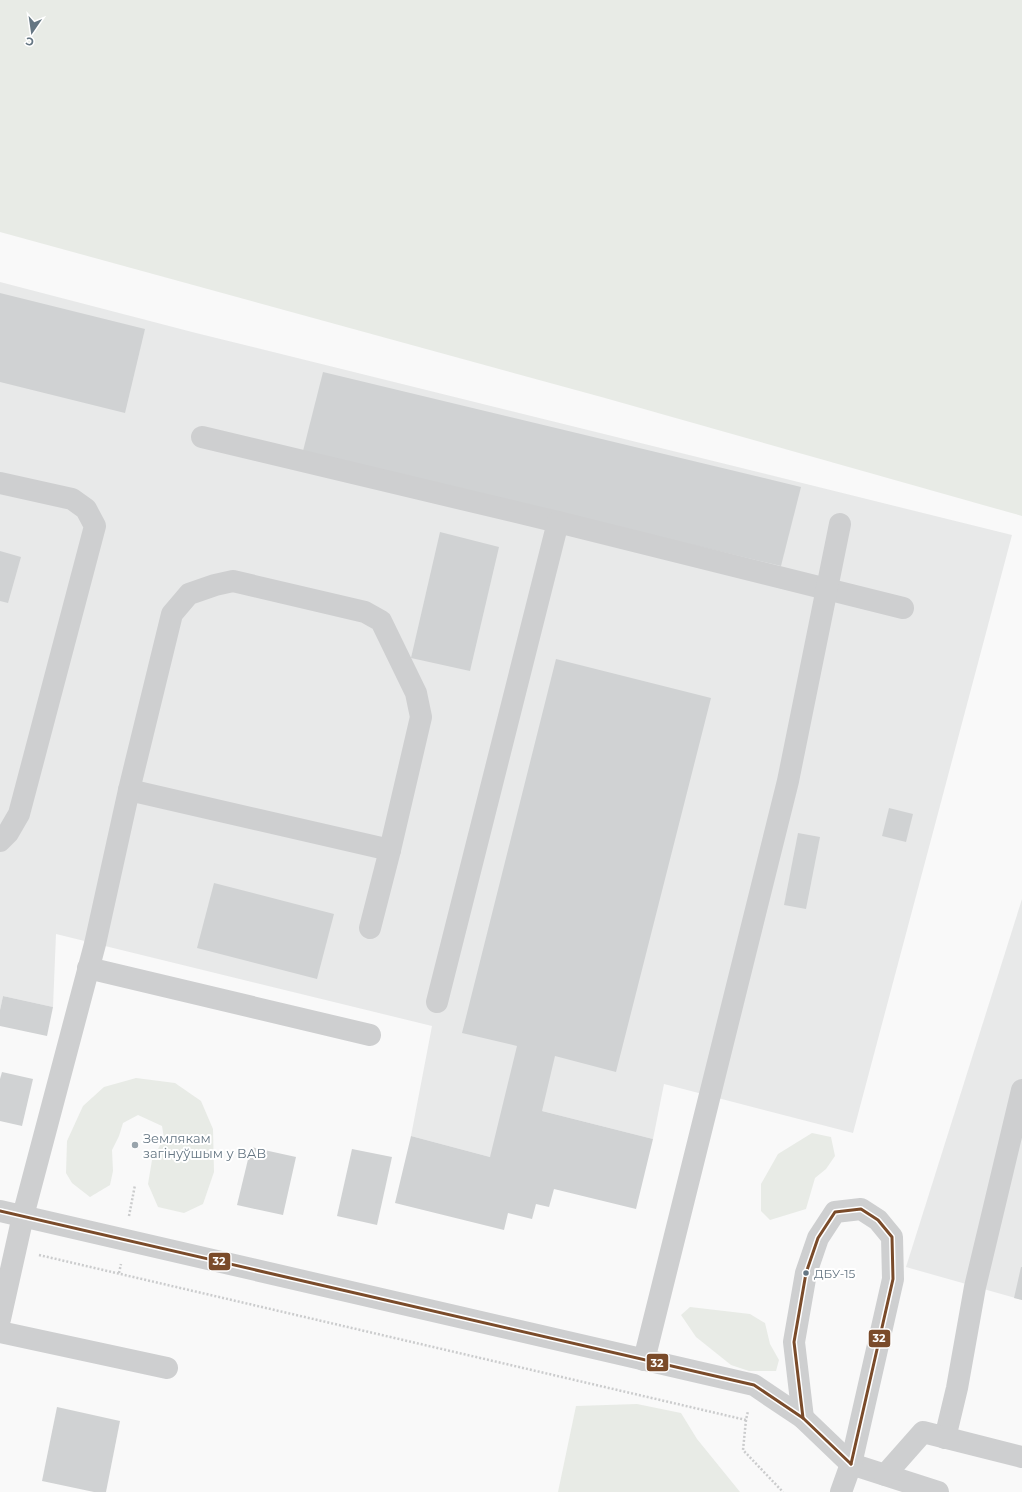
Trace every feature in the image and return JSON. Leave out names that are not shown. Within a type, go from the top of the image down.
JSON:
[{"type":"street","points":[[202,437],[558,522],[903,608]]},
{"type":"street","points":[[0,483],[72,499],[86,509],[95,526],[19,814],[8,833],[0,841]]},
{"type":"street","points":[[437,1002],[558,522]]},
{"type":"street","points":[[644,1360],[788,781],[840,524]]},
{"type":"street","points":[[0,1319],[23,1216],[88,968],[129,790],[172,614],[189,594],[215,585],[233,581],[366,612],[381,621],[416,693],[421,717],[370,928]]},
{"type":"street","points":[[129,790],[390,850]]},
{"type":"street","points":[[88,968],[370,1035]]},
{"type":"street","points":[[945,1438],[957,1388],[975,1287],[1022,1090]]},
{"type":"street","points":[[803,1418],[794,1342],[806,1274],[818,1238],[835,1212],[861,1209],[878,1220],[892,1237],[893,1279],[851,1464],[841,1492]]},
{"type":"street","points":[[0,1212],[23,1216],[754,1385],[803,1418],[851,1464],[938,1492]]},
{"type":"street","points":[[0,1332],[167,1368]]},
{"type":"street","points":[[885,1475],[923,1432],[1022,1457]]},
{"type":"path","points":[[746,1420],[743,1450],[783,1492]]},
{"type":"shaded area","points":[[0,0],[1022,0],[1022,516],[605,398],[0,232]]},
{"type":"shaded area","points":[[0,282],[196,333],[1012,535],[853,1133],[664,1084],[653,1139],[542,1111],[490,1157],[411,1136],[432,1026],[56,934],[53,1007],[3,996],[0,1010]]},
{"type":"shaded area","points":[[1022,899],[1022,1300],[906,1267]]},
{"type":"shaded area","points":[[136,1078],[175,1083],[201,1101],[213,1129],[214,1172],[203,1204],[184,1213],[158,1207],[148,1184],[152,1160],[164,1138],[162,1126],[138,1115],[123,1123],[119,1136],[112,1150],[113,1171],[110,1185],[90,1197],[72,1183],[66,1173],[67,1141],[83,1106],[104,1087]]},
{"type":"shaded area","points":[[812,1133],[831,1137],[835,1156],[826,1169],[815,1178],[806,1209],[770,1220],[761,1211],[761,1184],[778,1154]]},
{"type":"shaded area","points":[[690,1307],[750,1314],[765,1323],[770,1344],[779,1360],[776,1371],[749,1371],[731,1365],[696,1337],[681,1315]]},
{"type":"shaded area","points":[[637,1404],[681,1413],[697,1439],[740,1492],[558,1492],[576,1406]]},
{"type":"building","points":[[0,293],[145,329],[125,413],[0,382]]},
{"type":"building","points":[[323,372],[801,487],[781,566],[303,451]]},
{"type":"building","points":[[440,532],[499,547],[470,671],[411,658]]},
{"type":"building","points":[[0,551],[21,557],[8,603],[0,601]]},
{"type":"building","points":[[556,659],[711,698],[616,1072],[555,1056],[542,1111],[653,1139],[636,1209],[554,1189],[549,1207],[536,1204],[532,1219],[508,1213],[504,1230],[395,1203],[411,1136],[490,1157],[517,1046],[462,1033]]},
{"type":"building","points":[[889,808],[913,814],[906,842],[882,836]]},
{"type":"building","points":[[798,833],[820,837],[806,909],[784,905]]},
{"type":"building","points":[[214,883],[334,914],[317,979],[197,948]]},
{"type":"building","points":[[3,996],[53,1007],[47,1036],[0,1026],[0,1010]]},
{"type":"building","points":[[2,1072],[33,1079],[22,1126],[0,1121],[0,1079]]},
{"type":"building","points":[[251,1147],[296,1157],[283,1215],[237,1205]]},
{"type":"building","points":[[352,1149],[392,1157],[377,1225],[337,1216]]},
{"type":"building","points":[[1022,1267],[1022,1300],[1014,1298]]},
{"type":"building","points":[[57,1407],[120,1421],[106,1492],[94,1492],[42,1481]]},
{"type":"transit line","name":"32","points":[[803,1418],[794,1342],[806,1273],[818,1238],[835,1212],[861,1209],[878,1220],[892,1237],[893,1279],[851,1464]]},
{"type":"transit line","name":"32","points":[[0,1211],[754,1385],[803,1418],[851,1464]]},
{"type":"place","name":"Землякам загінуўшым у ВАВ","points":[[135,1145]]},
{"type":"place","name":"ДБУ-15","points":[[806,1273]]}]
